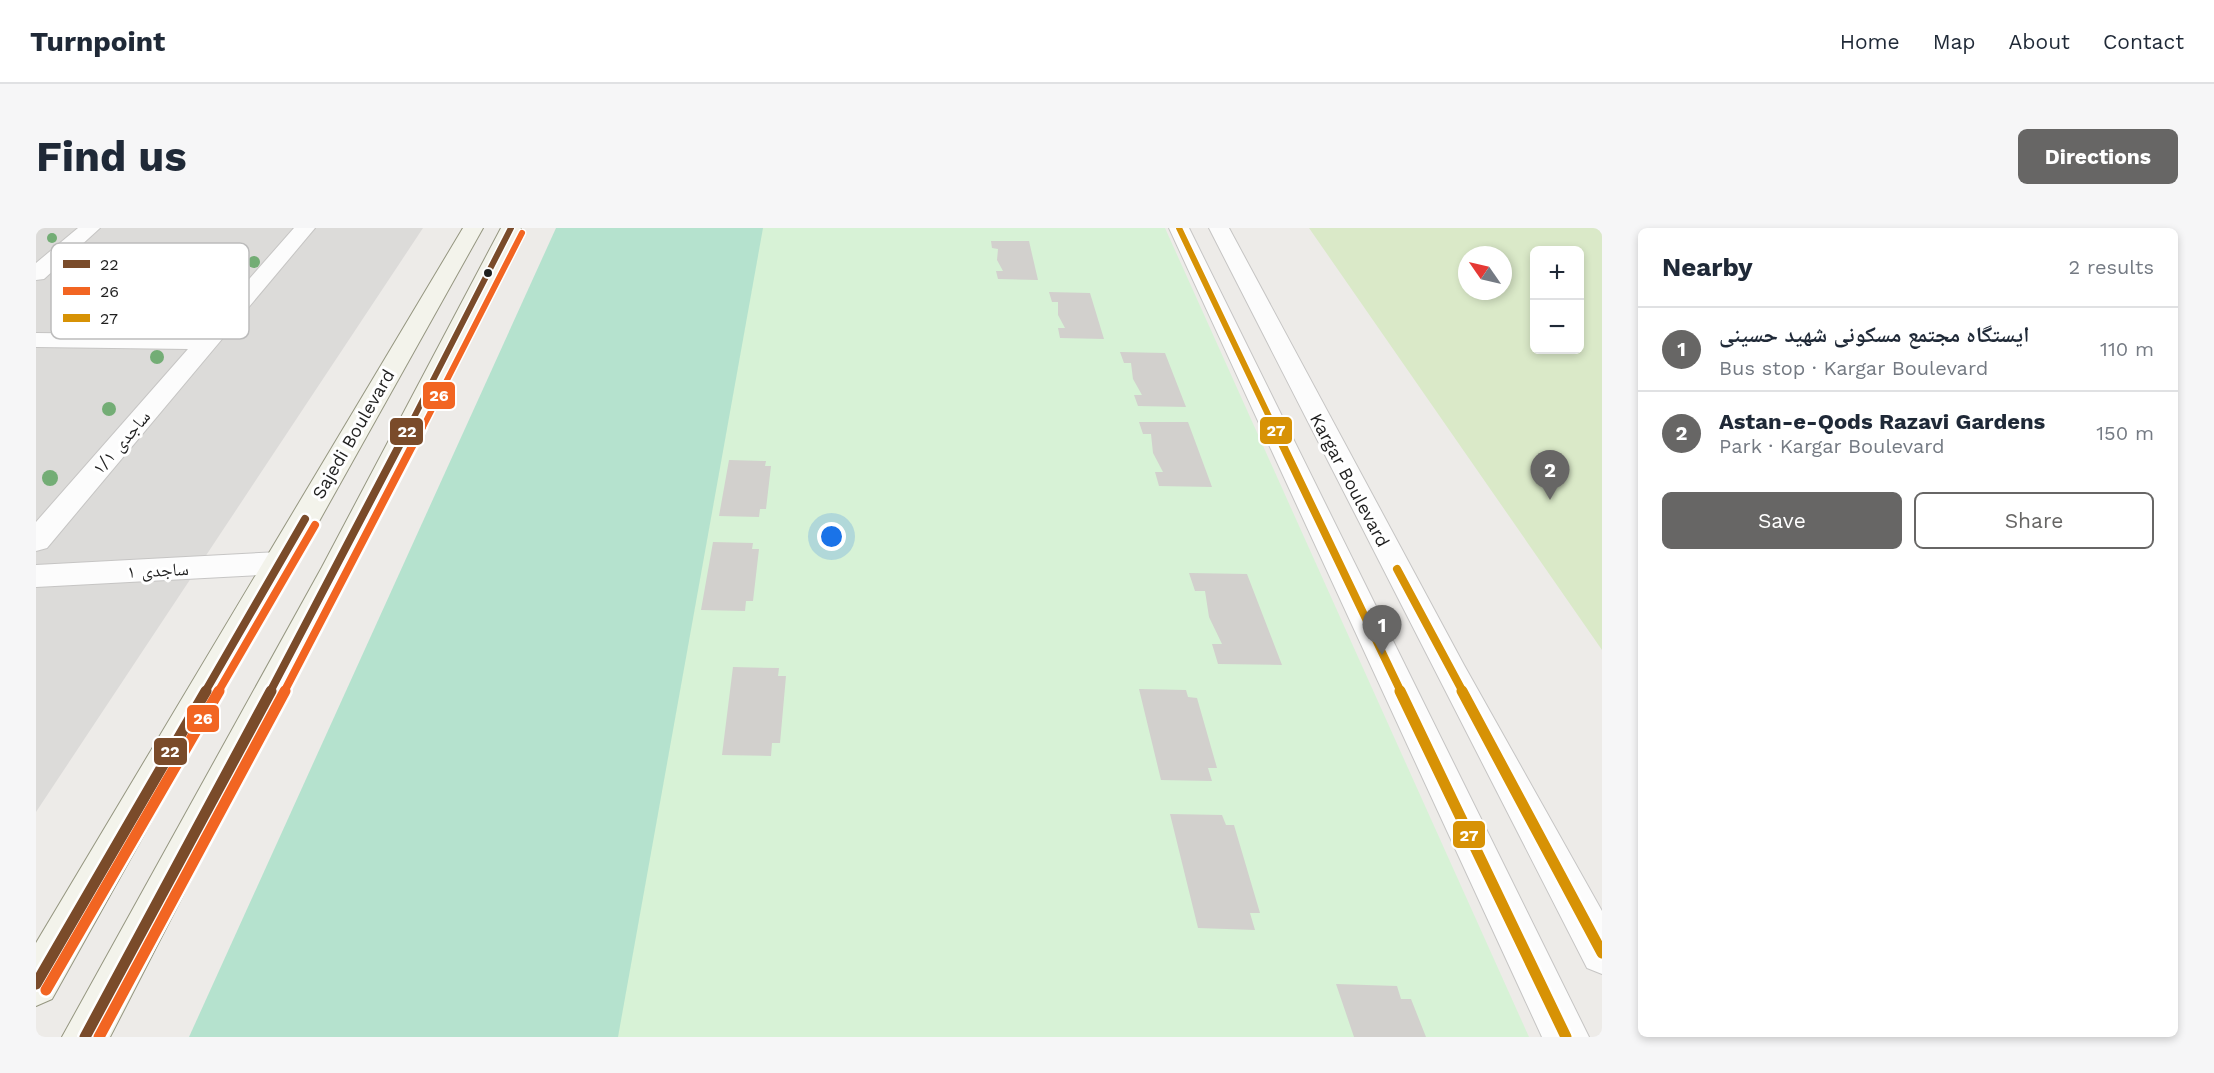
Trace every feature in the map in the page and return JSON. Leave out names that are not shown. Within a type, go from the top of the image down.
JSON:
[{"type":"main road","name":"Sajedi Boulevard","points":[[36,984],[473,228]]},
{"type":"main road","points":[[85,1037],[337,567],[511,228]]},
{"type":"street","points":[[72,243],[90,228]]},
{"type":"street","name":"ساجدی ۱/۱","points":[[249,292],[305,228]]},
{"type":"street","points":[[1179,228],[1566,1037]]},
{"type":"street","name":"Kargar Boulevard","points":[[1219,228],[1450,670],[1602,953]]},
{"type":"street","points":[[36,274],[51,261]]},
{"type":"street","name":"ساجدی ۱/۱","points":[[36,541],[209,339]]},
{"type":"street","points":[[36,340],[206,342]]},
{"type":"street","name":"ساجدی ۱","points":[[36,576],[279,563]]},
{"type":"shaded area","points":[[36,228],[423,228],[36,812]]},
{"type":"green space","points":[[556,228],[763,228],[618,1037],[189,1037]]},
{"type":"green space","points":[[756,228],[1165,228],[1529,1037],[601,1037]]},
{"type":"green space","points":[[1309,228],[1602,228],[1602,650]]},
{"type":"building","points":[[991,241],[1029,241],[1038,280],[998,279],[996,271],[1003,271],[997,260],[998,249],[992,248]]},
{"type":"building","points":[[1049,292],[1090,293],[1104,339],[1060,338],[1058,328],[1065,328],[1058,315],[1058,302],[1052,302]]},
{"type":"building","points":[[1120,352],[1165,353],[1186,407],[1138,406],[1134,395],[1142,395],[1133,379],[1131,363],[1124,363]]},
{"type":"building","points":[[1139,422],[1188,422],[1212,487],[1159,486],[1155,472],[1163,472],[1153,453],[1151,434],[1143,434]]},
{"type":"building","points":[[729,460],[766,461],[765,466],[771,466],[766,509],[760,509],[759,517],[719,516]]},
{"type":"building","points":[[713,542],[753,543],[752,549],[759,549],[753,601],[746,601],[745,611],[701,610]]},
{"type":"building","points":[[1189,573],[1247,574],[1282,665],[1218,664],[1212,644],[1222,644],[1209,617],[1205,591],[1195,591]]},
{"type":"building","points":[[733,667],[779,668],[778,676],[786,676],[780,743],[772,743],[771,756],[722,755]]},
{"type":"building","points":[[1139,689],[1186,690],[1188,697],[1197,698],[1217,768],[1208,768],[1212,781],[1161,780]]},
{"type":"building","points":[[1170,814],[1222,815],[1226,825],[1234,825],[1260,913],[1250,913],[1255,930],[1198,928]]},
{"type":"building","points":[[1336,984],[1397,986],[1401,999],[1411,999],[1426,1037],[1354,1037]]},
{"type":"transit line","name":"22","points":[[85,1037],[337,567],[511,228]]},
{"type":"transit line","name":"27","points":[[1179,228],[1566,1037]]},
{"type":"transit line","name":"26","points":[[99,1037],[348,573],[522,233]]},
{"type":"transit line","name":"22","points":[[36,984],[305,519]]},
{"type":"transit line","name":"26","points":[[46,990],[315,525]]},
{"type":"transit line","name":"27","points":[[1397,569],[1602,953]]},
{"type":"place","name":"Astan-e-Qods Razavi Gardens","points":[[1550,500]]},
{"type":"place","name":"ایستگاه مجتمع مسکونی شهید حسینی","points":[[1382,655]]}]
